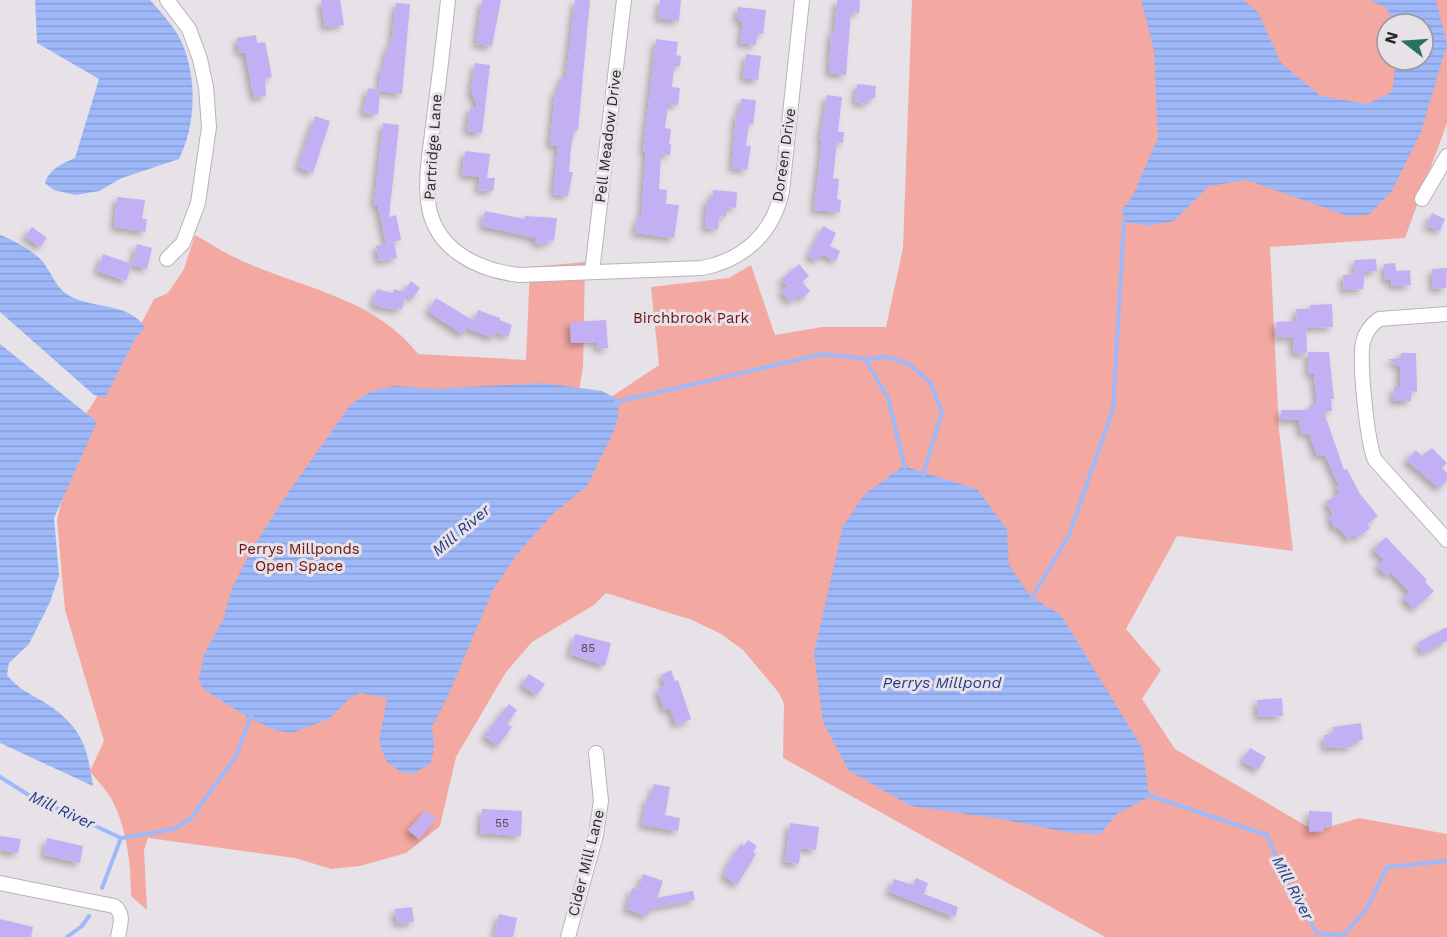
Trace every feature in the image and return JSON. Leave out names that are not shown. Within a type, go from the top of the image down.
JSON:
[{"type":"street","points":[[167,0],[189,29],[200,58],[206,87],[209,127],[198,203],[183,243],[167,259]]},
{"type":"street","name":"Partridge Lane","points":[[448,0],[428,180],[428,201],[436,225],[461,256],[494,272],[519,275],[592,272]]},
{"type":"street","name":"Pell Meadow Drive","points":[[592,272],[624,0]]},
{"type":"street","name":"Doreen Drive","points":[[592,272],[716,266],[741,254],[760,237],[773,218],[782,191],[802,0]]},
{"type":"street","points":[[1422,199],[1447,156]]},
{"type":"street","points":[[1444,531],[1382,471],[1371,452],[1362,350],[1366,333],[1379,319],[1447,314]]},
{"type":"street","name":"Cider Mill Lane","points":[[568,937],[596,835],[602,801],[596,753]]},
{"type":"street","points":[[0,883],[114,906],[122,916],[117,937]]},
{"type":"green space","name":"Perrys Millponds Open Space","points":[[912,0],[1447,0],[1447,123],[1405,238],[1270,247],[1279,429],[1293,551],[1177,536],[1126,629],[1161,670],[1142,699],[1175,749],[1315,831],[1359,818],[1447,834],[1447,937],[1105,937],[783,758],[784,704],[779,693],[743,650],[721,634],[692,620],[606,593],[594,605],[532,642],[506,672],[456,757],[440,826],[406,853],[360,866],[331,869],[295,858],[148,838],[144,850],[147,910],[131,896],[129,860],[122,824],[111,798],[90,771],[104,741],[65,610],[57,520],[81,422],[130,345],[154,299],[168,293],[184,269],[195,235],[240,260],[359,307],[401,335],[418,354],[526,360],[530,267],[585,262],[583,367],[577,402],[593,409],[659,365],[651,287],[729,278],[751,265],[775,335],[822,327],[886,327],[903,248]]},
{"type":"water","points":[[35,0],[150,0],[180,39],[191,73],[193,103],[189,132],[179,159],[122,178],[99,191],[75,195],[54,190],[45,183],[53,170],[75,158],[99,79],[37,43]]},
{"type":"water","points":[[1141,0],[1243,0],[1258,12],[1281,63],[1321,96],[1367,104],[1392,92],[1394,72],[1435,72],[1435,12],[1388,12],[1387,8],[1369,0],[1436,0],[1447,44],[1421,132],[1392,191],[1370,214],[1350,217],[1247,180],[1209,186],[1174,221],[1148,226],[1124,222],[1122,209],[1132,197],[1158,138],[1154,50]]},
{"type":"water","points":[[0,235],[23,246],[39,258],[65,293],[85,302],[129,314],[138,319],[145,328],[135,339],[105,398],[94,395],[0,312]]},
{"type":"water","points":[[0,344],[97,422],[54,518],[59,575],[50,602],[29,644],[9,663],[7,675],[19,687],[56,711],[74,728],[85,747],[93,786],[0,743]]},
{"type":"water","points":[[543,383],[602,391],[619,400],[618,417],[613,433],[587,486],[553,514],[518,553],[493,590],[448,696],[432,726],[434,748],[431,763],[413,774],[401,772],[386,761],[379,741],[387,698],[360,693],[349,699],[330,718],[292,733],[275,730],[249,718],[203,689],[199,679],[204,654],[223,620],[232,588],[252,549],[285,497],[351,404],[372,391],[394,386],[435,389]]},
{"type":"water","name":"Perrys Millpond","points":[[903,466],[977,489],[1007,529],[1009,565],[1031,597],[1061,615],[1143,749],[1149,797],[1117,814],[1100,834],[1070,833],[1001,819],[911,806],[849,771],[823,722],[814,653],[843,526],[864,495]]},
{"type":"building","points":[[321,0],[340,0],[344,25],[325,27]]},
{"type":"building","points":[[482,0],[501,0],[492,46],[476,44]]},
{"type":"building","points":[[575,0],[590,0],[578,130],[574,131],[571,147],[569,172],[573,172],[568,196],[553,194],[558,146],[550,145],[555,91],[558,91],[562,76],[566,76]]},
{"type":"building","points":[[660,0],[681,0],[679,21],[658,18]]},
{"type":"building","points":[[837,0],[860,0],[859,13],[851,12],[846,75],[829,73],[831,32],[834,32]]},
{"type":"building","points":[[396,3],[410,4],[402,94],[380,91],[378,114],[363,113],[368,88],[379,90],[381,67],[383,68],[388,45],[391,46]]},
{"type":"building","points":[[738,7],[766,10],[763,34],[757,33],[756,45],[740,43],[743,23],[737,18]]},
{"type":"building","points":[[256,35],[257,43],[265,42],[272,77],[265,79],[266,96],[254,98],[245,52],[239,53],[237,38]]},
{"type":"building","points":[[656,39],[678,42],[676,55],[681,56],[680,66],[674,66],[672,87],[680,88],[678,105],[668,104],[665,128],[671,129],[670,155],[661,154],[659,189],[667,190],[666,204],[679,205],[674,238],[635,233],[638,217],[641,218],[646,152],[643,152]]},
{"type":"building","points":[[746,54],[761,56],[758,80],[743,78]]},
{"type":"building","points":[[475,63],[490,65],[482,133],[467,131],[470,107],[478,108],[471,91]]},
{"type":"building","points":[[857,84],[876,86],[875,98],[868,98],[868,104],[855,102]]},
{"type":"building","points":[[827,95],[842,97],[838,132],[844,132],[843,143],[837,142],[833,178],[839,179],[837,199],[841,200],[840,212],[814,210],[822,141],[820,140]]},
{"type":"building","points":[[741,99],[756,100],[753,124],[749,124],[746,146],[751,146],[747,170],[732,168],[736,114],[739,114]]},
{"type":"building","points":[[315,116],[330,121],[313,173],[298,167]]},
{"type":"building","points":[[383,123],[399,125],[389,217],[396,215],[401,240],[386,243],[378,206],[374,205]]},
{"type":"building","points":[[465,151],[490,154],[487,178],[495,178],[493,191],[478,190],[480,177],[462,175]]},
{"type":"building","points":[[713,190],[737,192],[736,208],[727,207],[726,217],[720,216],[718,229],[705,228],[707,199],[712,200]]},
{"type":"building","points":[[117,197],[145,200],[142,219],[147,219],[145,232],[114,227]]},
{"type":"building","points":[[485,211],[525,219],[525,216],[557,218],[554,241],[548,240],[547,244],[535,243],[535,238],[482,226]]},
{"type":"building","points":[[1432,213],[1445,219],[1440,231],[1427,226]]},
{"type":"building","points":[[823,226],[836,233],[830,246],[840,251],[836,261],[821,254],[817,261],[808,256]]},
{"type":"building","points":[[32,227],[47,238],[40,247],[25,236]]},
{"type":"building","points":[[394,242],[397,258],[379,261],[376,246]]},
{"type":"building","points":[[137,244],[152,248],[147,269],[132,265],[126,281],[97,271],[103,254],[132,264]]},
{"type":"building","points":[[1376,259],[1377,271],[1365,272],[1363,289],[1344,290],[1343,275],[1355,274],[1354,260]]},
{"type":"building","points":[[1395,263],[1396,271],[1410,270],[1411,285],[1392,286],[1391,280],[1385,280],[1384,264]]},
{"type":"building","points":[[799,264],[809,276],[802,282],[810,291],[802,299],[799,295],[790,302],[781,291],[787,286],[781,280]]},
{"type":"building","points":[[1447,268],[1446,288],[1433,289],[1432,269]]},
{"type":"building","points":[[411,281],[420,288],[412,299],[406,294],[402,309],[397,308],[396,310],[373,305],[377,289],[393,293],[394,289],[403,292]]},
{"type":"building","points":[[436,298],[474,321],[478,310],[500,318],[512,325],[508,337],[496,332],[493,338],[466,328],[463,335],[428,311]]},
{"type":"building","points":[[1332,304],[1333,327],[1306,328],[1307,353],[1294,354],[1293,337],[1277,338],[1276,322],[1297,321],[1296,309],[1310,309],[1310,305]]},
{"type":"building","points":[[606,320],[608,348],[598,349],[597,342],[571,343],[570,322]]},
{"type":"building","points":[[1308,352],[1329,352],[1334,399],[1331,399],[1332,411],[1324,412],[1344,470],[1347,469],[1360,494],[1378,516],[1367,524],[1370,528],[1357,538],[1354,535],[1349,540],[1338,527],[1335,529],[1329,517],[1333,515],[1326,501],[1340,494],[1336,488],[1339,486],[1325,455],[1317,456],[1309,433],[1301,434],[1299,420],[1281,420],[1281,410],[1310,410],[1310,405],[1317,404],[1314,374],[1309,374]]},
{"type":"building","points":[[1401,353],[1416,353],[1417,392],[1411,391],[1411,401],[1393,401],[1394,387],[1400,387],[1400,367],[1388,359],[1400,359]]},
{"type":"building","points":[[1432,448],[1447,463],[1442,468],[1447,473],[1447,481],[1439,488],[1406,460],[1416,450],[1422,456]]},
{"type":"building","points":[[1386,537],[1427,580],[1425,582],[1434,591],[1414,609],[1403,598],[1409,592],[1391,572],[1387,576],[1377,566],[1384,560],[1373,549]]},
{"type":"building","points":[[1447,627],[1447,641],[1423,653],[1417,643]]},
{"type":"building","points":[[575,634],[611,643],[605,666],[570,654]]},
{"type":"building","points":[[671,670],[675,681],[678,680],[691,719],[676,725],[670,708],[664,710],[657,689],[665,686],[661,675]]},
{"type":"building","points":[[529,674],[545,684],[537,695],[521,685]]},
{"type":"building","points":[[1282,698],[1283,716],[1258,717],[1257,700]]},
{"type":"building","points":[[509,704],[517,710],[507,724],[512,727],[498,746],[484,736]]},
{"type":"building","points":[[1361,723],[1363,740],[1352,742],[1353,747],[1325,748],[1324,735],[1334,734],[1333,727]]},
{"type":"building","points":[[1250,748],[1266,757],[1258,770],[1242,761]]},
{"type":"building","points":[[654,784],[670,787],[665,815],[680,818],[678,831],[642,825],[647,798],[651,798]]},
{"type":"building","points":[[482,809],[522,811],[521,836],[480,833]]},
{"type":"building","points":[[426,810],[436,819],[419,839],[408,830]]},
{"type":"building","points":[[1309,811],[1332,812],[1332,826],[1324,826],[1324,831],[1309,832]]},
{"type":"building","points":[[790,823],[819,827],[816,850],[801,848],[799,864],[785,862]]},
{"type":"building","points":[[0,836],[21,839],[18,853],[0,850]]},
{"type":"building","points":[[47,838],[83,846],[80,863],[44,855]]},
{"type":"building","points":[[748,840],[757,846],[753,852],[756,854],[737,885],[724,876],[729,862],[741,844],[744,846]]},
{"type":"building","points":[[643,874],[663,881],[657,898],[693,891],[695,900],[651,908],[648,916],[626,909],[632,888],[638,890]]},
{"type":"building","points":[[916,878],[928,883],[924,894],[958,907],[955,917],[889,892],[894,879],[913,885]]},
{"type":"building","points":[[412,907],[414,922],[397,924],[395,909]]},
{"type":"building","points":[[499,914],[517,918],[513,937],[494,937]]},
{"type":"building","points":[[0,919],[33,927],[31,937],[0,937]]},
{"type":"waterway","points":[[1031,599],[1069,535],[1113,409],[1124,222]]},
{"type":"waterway","name":"Mill River","points":[[616,402],[823,354],[865,359],[888,398],[905,468]]},
{"type":"waterway","points":[[865,359],[888,357],[909,364],[930,382],[942,412],[923,475]]},
{"type":"waterway","name":"Mill River","points":[[0,777],[27,794],[121,838],[174,829],[190,819],[235,758],[251,716]]},
{"type":"waterway","name":"Mill River","points":[[1148,795],[1267,835],[1286,881],[1317,933],[1344,935],[1367,908],[1387,867],[1447,861]]},
{"type":"waterway","points":[[102,888],[121,838]]},
{"type":"waterway","points":[[67,937],[82,926],[89,916]]},
{"type":"park label","name":"Birchbrook Park","points":[[691,318]]}]
